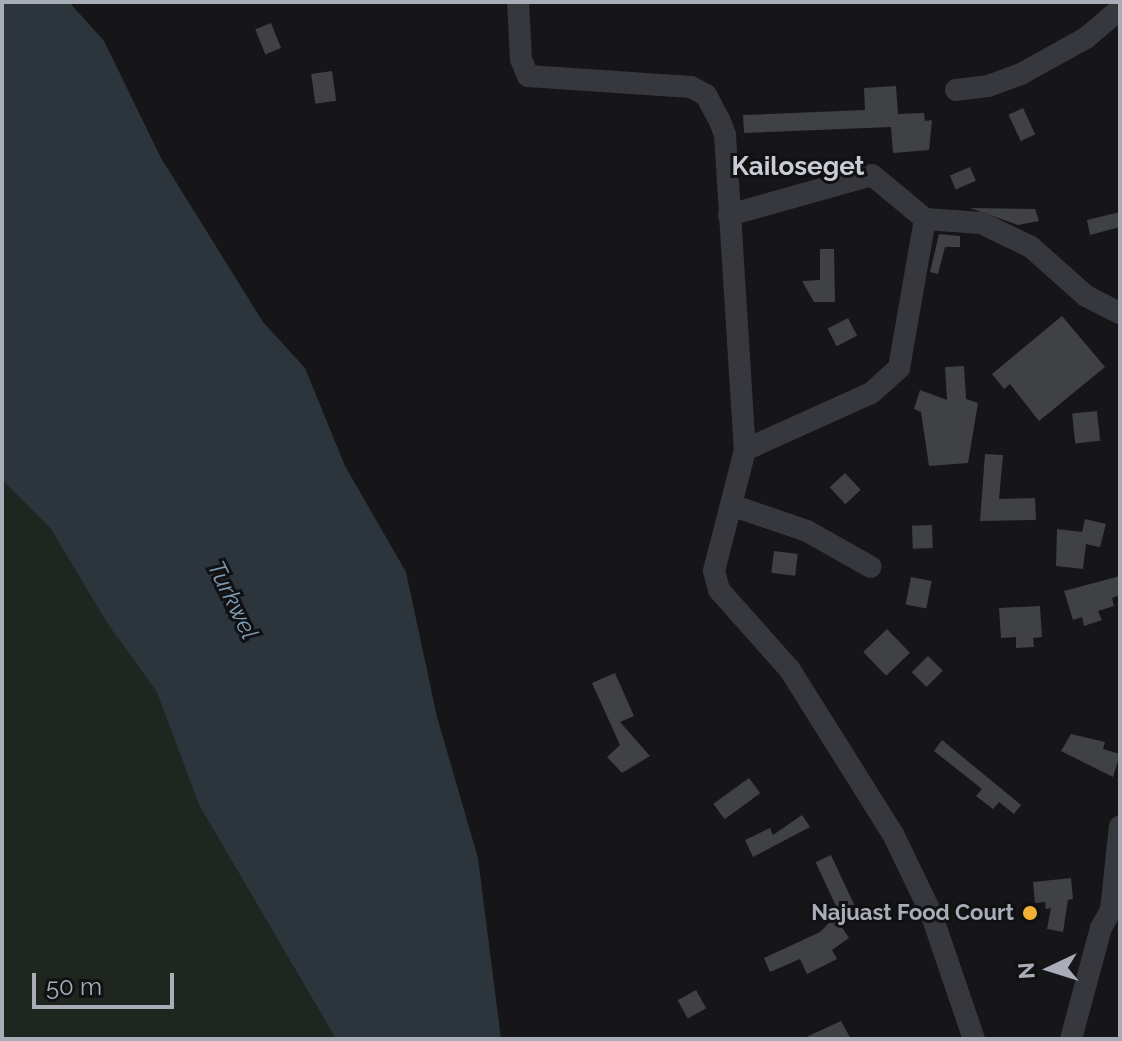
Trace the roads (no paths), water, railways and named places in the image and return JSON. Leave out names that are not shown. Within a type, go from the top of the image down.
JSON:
[{"type":"street","points":[[518,2],[521,59],[528,76],[691,87],[706,95],[725,135],[745,450],[734,506],[714,571],[719,590],[790,670],[893,834],[931,913],[974,1039]]},
{"type":"street","points":[[956,90],[988,86],[1021,74],[1086,38],[1120,9]]},
{"type":"street","points":[[729,215],[872,175],[925,219],[981,223],[1031,247],[1086,296],[1120,313]]},
{"type":"street","points":[[745,450],[871,393],[899,368],[925,219]]},
{"type":"street","points":[[734,506],[807,531],[871,567]]},
{"type":"street","points":[[1071,1039],[1101,928],[1115,911],[1120,826]]},
{"type":"water","name":"Turkwel","points":[[2,2],[69,2],[104,41],[161,158],[263,322],[305,368],[345,466],[406,572],[437,717],[478,858],[501,1039],[336,1039],[199,805],[157,692],[107,623],[51,529],[2,480]]},
{"type":"place","name":"Najuast Food Court","points":[[1030,913]]},
{"type":"district","name":"Kailoseget","points":[[798,167]]}]
